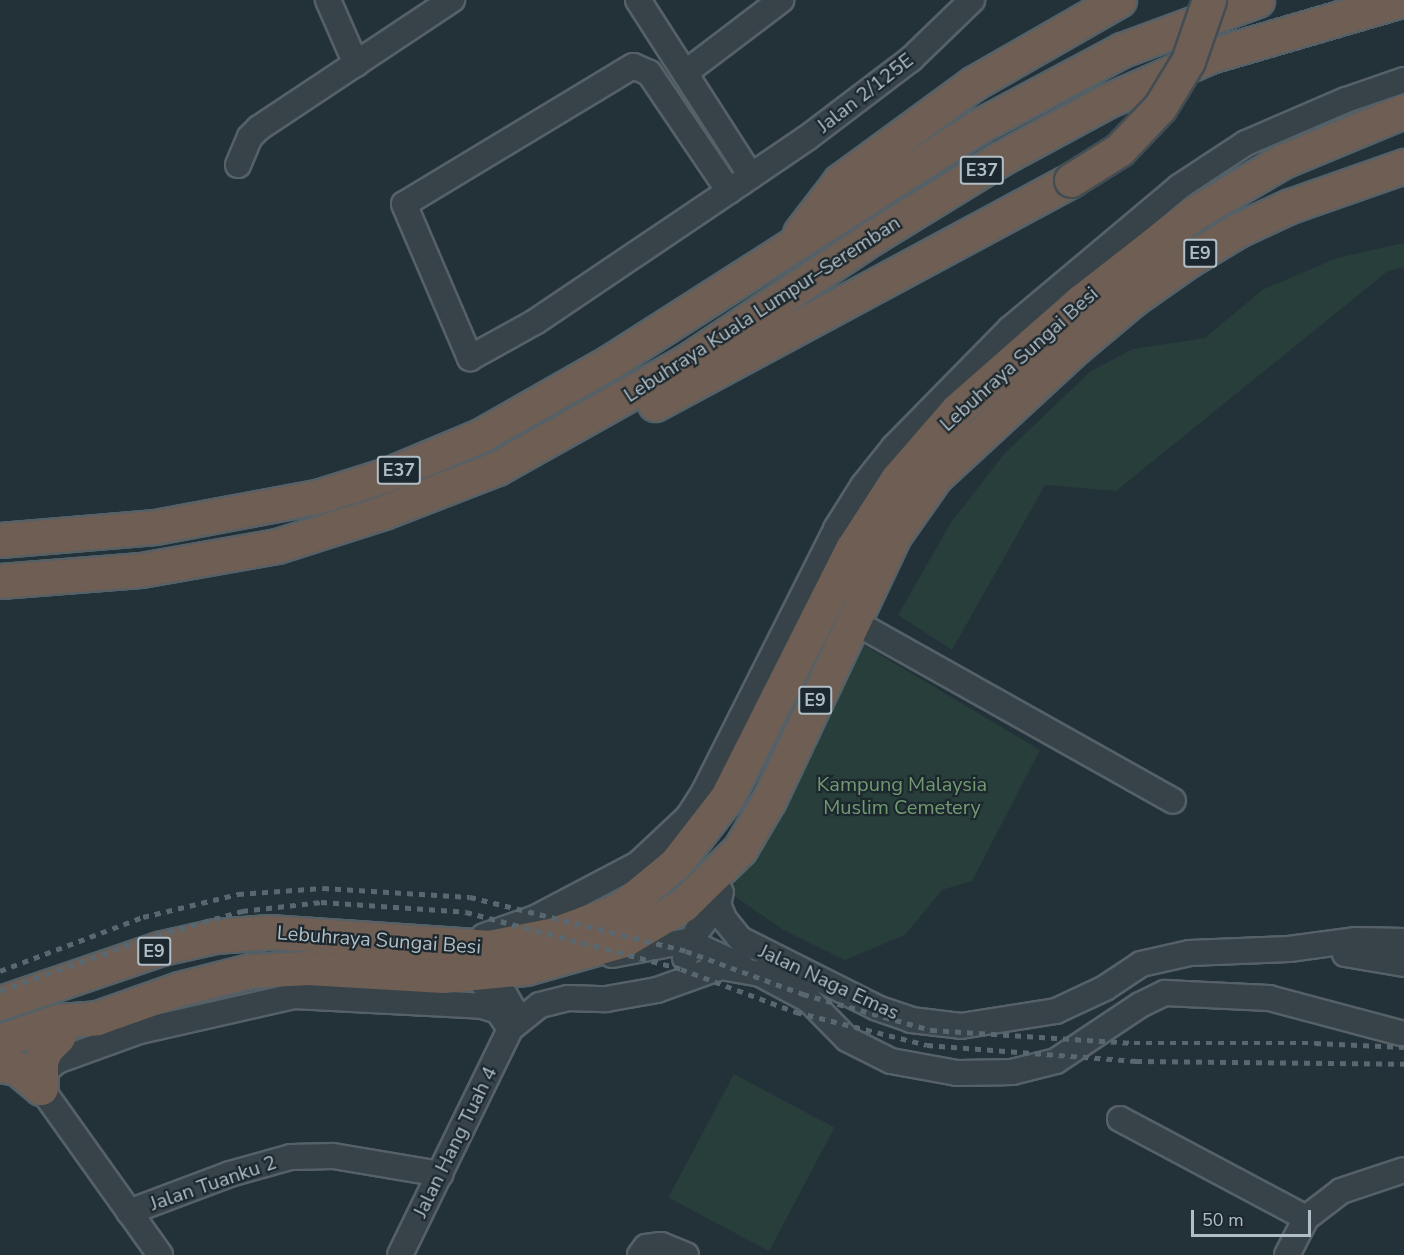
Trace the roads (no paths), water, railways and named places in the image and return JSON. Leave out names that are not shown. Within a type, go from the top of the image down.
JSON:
[{"type":"highway","points":[[790,250],[808,218],[840,181],[982,78],[1119,0]]},
{"type":"highway","points":[[598,412],[622,414],[652,406],[1071,180],[1119,150],[1160,107],[1188,61],[1209,0]]},
{"type":"highway","name":"Lebuhraya Kuala Lumpur–Seremban","points":[[0,540],[155,527],[320,496],[387,475],[510,420],[790,250],[981,125],[1075,73],[1175,29],[1257,0]]},
{"type":"highway","name":"Lebuhraya Kuala Lumpur–Seremban","points":[[0,581],[141,570],[303,540],[497,468],[684,363],[873,237],[988,166],[1107,101],[1210,56],[1401,0]]},
{"type":"highway","name":"Lebuhraya Sungai Besi","points":[[0,1003],[162,948],[215,936],[269,932],[489,947],[554,934],[619,910],[675,864],[728,796],[852,549],[897,479],[957,410],[1081,301],[1191,215],[1283,161],[1404,111]]},
{"type":"highway","name":"Lebuhraya Sungai Besi","points":[[0,1041],[58,1021],[97,1018],[179,989],[250,971],[308,968],[443,976],[526,968],[624,940],[683,905],[740,849],[769,800],[851,620],[895,534],[935,477],[1077,346],[1133,299],[1238,230],[1290,206],[1388,176],[1404,166]]},
{"type":"highway","points":[[0,1020],[157,968],[315,936]]},
{"type":"highway","points":[[0,1064],[97,1018]]},
{"type":"highway","points":[[0,1064],[17,1068],[40,1082],[46,1049],[58,1037]]},
{"type":"street","points":[[328,0],[356,64]]},
{"type":"street","points":[[238,165],[250,137],[260,128],[452,0]]},
{"type":"street","points":[[638,0],[751,176]]},
{"type":"street","points":[[685,73],[781,0]]},
{"type":"street","name":"Jalan 2/125E","points":[[729,191],[649,73],[633,66],[404,204],[470,358],[535,322],[729,191],[751,176],[911,59],[972,0]]},
{"type":"street","points":[[456,946],[535,918],[638,864],[688,817],[704,792],[836,529],[863,486],[894,447],[1010,329],[1179,187],[1246,143],[1346,100],[1404,80]]},
{"type":"street","points":[[851,620],[1173,801]]},
{"type":"street","points":[[674,983],[691,943],[721,911],[722,882],[740,849]]},
{"type":"street","name":"Jalan Naga Emas","points":[[721,911],[740,939],[877,1008],[911,1020],[961,1026],[1014,1020],[1056,1011],[1105,988],[1141,964],[1190,953],[1289,949],[1356,940],[1404,941]]},
{"type":"street","points":[[443,976],[482,982],[561,973],[603,957],[665,943],[691,943],[760,974]]},
{"type":"street","name":"Jalan Naga Emas","points":[[1289,949],[1372,956],[1404,964]]},
{"type":"street","name":"Jalan Naga Emas","points":[[510,1029],[540,1005],[568,998],[616,997],[657,990],[721,967],[760,974],[809,1000],[847,1039],[891,1061],[957,1073],[1012,1072],[1056,1061],[1140,1005],[1165,993],[1269,999],[1318,1009],[1388,1018],[1404,1014]]},
{"type":"street","points":[[482,982],[499,990],[510,1001],[515,1017],[510,1029]]},
{"type":"street","points":[[159,1254],[40,1082],[57,1061],[140,1031],[294,996],[482,1005],[498,1011],[510,1029]]},
{"type":"street","name":"Jalan Naga Emas","points":[[1318,1009],[1404,1034]]},
{"type":"street","name":"Jalan Hang Tuah 4","points":[[400,1255],[510,1029]]},
{"type":"street","points":[[1120,1119],[1306,1218]]},
{"type":"street","name":"Jalan Tuanku 2","points":[[129,1212],[230,1174],[291,1157],[333,1156],[440,1174]]},
{"type":"street","points":[[1287,1255],[1306,1218],[1350,1186],[1404,1170]]},
{"type":"street","points":[[643,1251],[661,1245],[686,1255]]},
{"type":"railway","points":[[0,971],[143,917],[238,894],[323,888],[470,897],[686,951],[803,994],[931,1030],[1134,1043],[1315,1043],[1404,1047]]},
{"type":"railway","points":[[0,991],[145,939],[242,911],[321,902],[466,912],[681,969],[796,1012],[927,1045],[1136,1061],[1404,1064]]},
{"type":"park label","name":"Kampung Malaysia Muslim Cemetery","points":[[902,796]]}]
